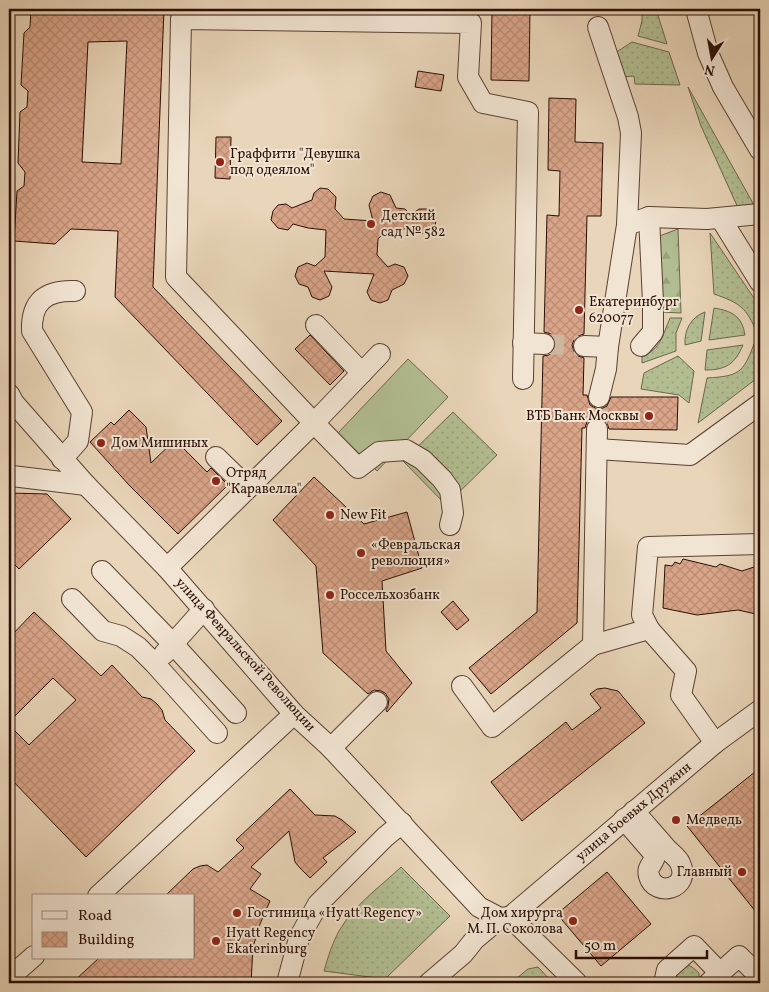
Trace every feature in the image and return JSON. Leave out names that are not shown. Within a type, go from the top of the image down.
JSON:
[{"type":"street","points":[[696,9],[708,53],[724,87],[760,148]]},
{"type":"street","points":[[450,525],[453,513],[450,490],[423,460],[406,450],[379,452],[358,468],[176,277],[180,19],[452,15],[471,23],[468,77],[483,103],[528,112],[523,379]]},
{"type":"street","points":[[598,27],[628,117],[631,134],[627,224],[606,369],[599,397]]},
{"type":"street","points":[[627,224],[649,217],[721,218],[760,214]]},
{"type":"street","points":[[641,346],[653,332],[649,217]]},
{"type":"street","points":[[721,218],[760,282]]},
{"type":"street","points":[[62,459],[78,441],[82,412],[32,331],[32,318],[34,307],[51,293],[75,290]]},
{"type":"street","points":[[316,324],[362,373]]},
{"type":"street","points":[[523,343],[544,344]]},
{"type":"street","points":[[584,346],[608,347]]},
{"type":"street","points":[[167,568],[314,423],[380,354]]},
{"type":"street","name":"улица Февральской Революции","points":[[11,402],[86,485],[167,568],[294,714],[331,748],[479,907],[505,917],[577,983]]},
{"type":"street","points":[[597,449],[690,455],[760,404]]},
{"type":"street","points":[[593,644],[597,429]]},
{"type":"street","points":[[216,457],[248,488]]},
{"type":"street","points":[[12,476],[86,485]]},
{"type":"street","points":[[714,743],[681,695],[686,671],[649,628],[642,615],[648,547],[760,544]]},
{"type":"street","points":[[102,571],[173,644],[236,713]]},
{"type":"street","points":[[72,599],[103,631],[121,636],[138,647],[217,733]]},
{"type":"street","points":[[155,664],[204,609]]},
{"type":"street","points":[[462,686],[492,726],[593,644],[649,628]]},
{"type":"street","points":[[331,748],[377,702]]},
{"type":"street","name":"улица Боевых Дружин","points":[[429,983],[463,954],[476,939],[629,815],[714,743],[760,710]]},
{"type":"street","points":[[100,894],[294,714]]},
{"type":"street","points":[[287,983],[299,938],[318,904],[385,837],[402,823]]},
{"type":"street","points":[[664,983],[667,970],[694,946],[714,978],[740,956],[760,977]]},
{"type":"street","points":[[9,981],[32,958]]},
{"type":"green space","points":[[642,9],[656,9],[667,44],[638,36],[642,21]]},
{"type":"green space","points":[[632,42],[669,52],[680,85],[635,84],[634,76],[621,77],[615,53]]},
{"type":"green space","points":[[688,87],[754,205],[739,210],[701,126]]},
{"type":"green space","points":[[678,229],[681,313],[661,312],[654,238]]},
{"type":"green space","points":[[710,233],[760,307],[760,333],[757,333],[749,317],[741,307],[730,300],[714,294]]},
{"type":"green space","points":[[714,308],[731,313],[739,319],[745,335],[709,340]]},
{"type":"green space","points":[[705,312],[701,341],[685,345],[689,325],[696,317]]},
{"type":"green space","points":[[670,318],[682,318],[676,333],[676,351],[642,363],[642,357],[657,346]]},
{"type":"green space","points":[[754,344],[760,345],[760,376],[698,423],[707,378],[726,376],[738,372],[746,362]]},
{"type":"green space","points":[[743,345],[737,357],[729,365],[719,369],[705,370],[707,350]]},
{"type":"green space","points":[[678,356],[694,371],[689,403],[679,395],[641,389],[644,373]]},
{"type":"green space","points":[[408,359],[448,397],[377,471],[338,433]]},
{"type":"green space","points":[[453,412],[497,455],[446,505],[403,461]]},
{"type":"green space","points":[[401,867],[450,916],[385,979],[324,971],[334,941],[345,922],[360,905]]},
{"type":"green space","points":[[688,965],[699,973],[699,983],[674,983],[674,974]]},
{"type":"green space","points":[[538,967],[553,983],[511,983],[528,969]]},
{"type":"building","points":[[31,9],[164,9],[153,287],[282,421],[257,445],[115,297],[118,231],[71,229],[55,244],[14,241],[17,191],[24,186],[25,172],[18,163],[20,112],[27,107],[28,91],[21,85],[24,33],[30,27]],"holes":[[[127,41],[121,164],[82,162],[88,42]]]},
{"type":"building","points":[[492,9],[530,9],[529,81],[491,80]]},
{"type":"building","points":[[418,71],[444,75],[441,91],[415,87]]},
{"type":"building","points":[[549,98],[576,99],[575,142],[603,143],[601,216],[587,216],[584,334],[578,336],[572,345],[574,352],[584,358],[583,395],[587,395],[590,405],[597,409],[607,406],[611,397],[678,397],[677,430],[609,429],[604,419],[598,417],[591,419],[587,422],[585,428],[582,428],[577,623],[491,694],[469,668],[537,612],[543,356],[549,355],[554,351],[556,344],[551,334],[544,332],[547,215],[559,216],[560,171],[548,170]]},
{"type":"building","points":[[216,137],[231,137],[230,179],[215,178]]},
{"type":"building","points":[[320,188],[328,189],[336,197],[335,209],[344,219],[373,221],[369,205],[373,196],[381,192],[390,195],[396,208],[405,209],[411,215],[419,209],[429,209],[436,218],[435,229],[428,234],[417,233],[412,226],[396,232],[388,229],[378,239],[377,255],[388,267],[395,264],[404,267],[408,276],[404,284],[392,290],[388,300],[380,303],[371,300],[367,292],[374,274],[324,271],[332,287],[329,296],[320,300],[312,297],[308,287],[299,284],[295,276],[298,267],[307,263],[315,266],[325,257],[326,230],[293,224],[288,230],[278,228],[271,220],[273,211],[278,205],[286,204],[292,208],[312,200],[314,193]]},
{"type":"building","points":[[310,335],[344,371],[330,385],[295,349]]},
{"type":"building","points":[[129,410],[146,427],[151,463],[175,440],[207,472],[211,468],[228,485],[178,534],[129,485],[90,442],[111,422],[114,425]]},
{"type":"building","name":"«Февральская революция»","points":[[314,477],[364,524],[407,512],[422,568],[382,581],[386,651],[412,683],[387,712],[389,699],[385,693],[374,690],[368,694],[323,653],[316,566],[273,520]]},
{"type":"building","points":[[9,493],[47,494],[71,519],[19,569],[9,559]]},
{"type":"building","points":[[683,559],[716,567],[720,564],[742,571],[760,565],[760,615],[738,610],[697,615],[663,608],[665,565],[672,566],[675,562],[680,564]]},
{"type":"building","points":[[453,601],[469,620],[457,630],[441,612]]},
{"type":"building","points":[[34,612],[101,676],[112,665],[142,697],[151,699],[157,704],[162,710],[165,720],[195,751],[86,857],[9,777],[9,725],[29,745],[76,700],[53,678],[9,722],[9,638]]},
{"type":"building","points":[[605,688],[618,691],[645,723],[522,821],[491,782],[566,722],[572,730],[601,708],[590,694],[597,689]]},
{"type":"building","name":"Главный","points":[[760,768],[760,917],[687,826]]},
{"type":"building","points":[[290,789],[315,815],[335,816],[356,832],[323,858],[327,862],[310,878],[295,862],[289,831],[251,867],[261,874],[250,889],[270,901],[253,947],[251,983],[72,983],[97,960],[195,960],[195,894],[167,894],[193,869],[207,865],[218,872],[244,848],[236,840]]},
{"type":"building","points":[[607,872],[651,924],[601,966],[557,914]]},
{"type":"tunnel","points":[[544,344],[584,346]]},
{"type":"tunnel","points":[[597,429],[599,397]]},
{"type":"place","name":"Граффити \"Девушка под одеялом\"","points":[[220,162]]},
{"type":"place","name":"Детский сад № 582","points":[[371,224]]},
{"type":"place","name":"Екатеринбург 620077","points":[[579,310]]},
{"type":"place","name":"ВТБ Банк Москвы","points":[[649,416]]},
{"type":"place","name":"Дом Мишиных","points":[[101,443]]},
{"type":"place","name":"Отряд \"Каравелла\"","points":[[216,481]]},
{"type":"place","name":"New Fit","points":[[330,515]]},
{"type":"place","name":"«Февральская революция»","points":[[361,553]]},
{"type":"place","name":"Россельхозбанк","points":[[330,595]]},
{"type":"place","name":"Медведь","points":[[676,820]]},
{"type":"place","name":"Главный","points":[[742,872]]},
{"type":"place","name":"Гостиница «Hyatt Regency»","points":[[237,913]]},
{"type":"place","name":"Дом хирурга М. П. Соколова","points":[[573,921]]},
{"type":"place","name":"Hyatt Regency Ekaterinburg","points":[[216,941]]}]
